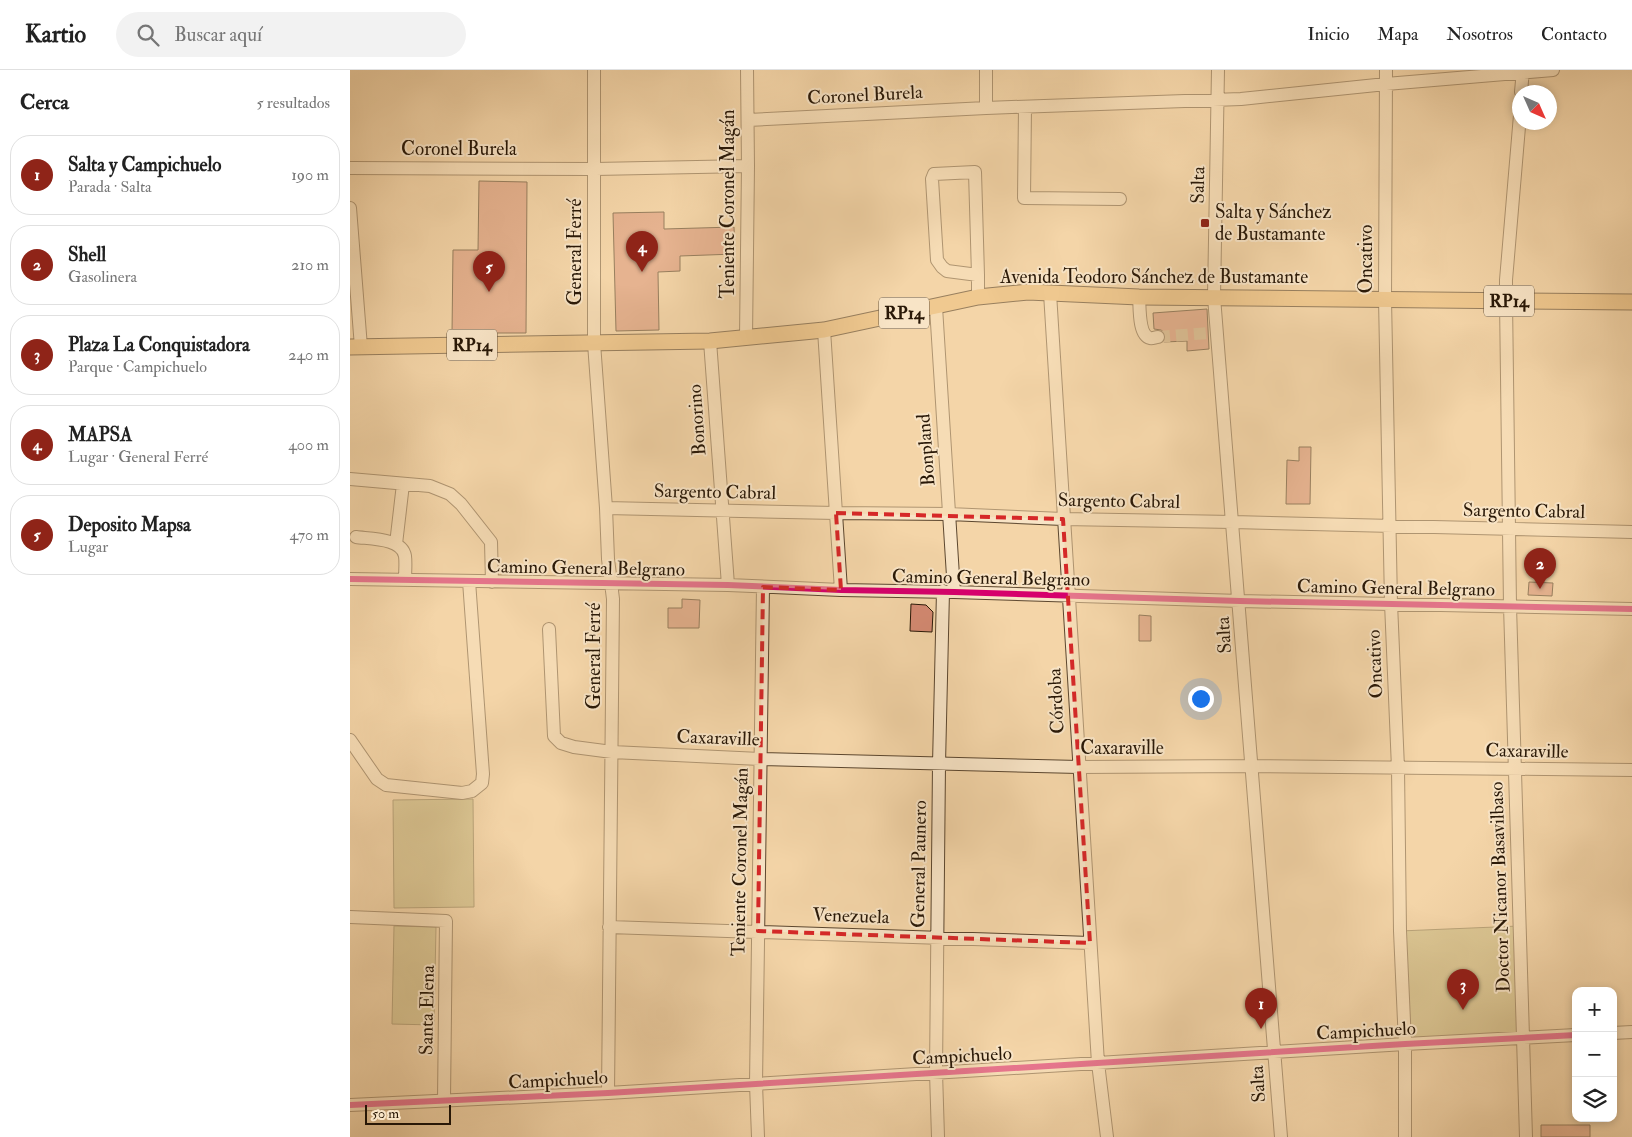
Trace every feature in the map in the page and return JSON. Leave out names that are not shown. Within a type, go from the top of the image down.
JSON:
[{"type":"main road","name":"Avenida Teodoro Sánchez de Bustamante","points":[[356,347],[710,341],[824,330],[978,297],[1010,293],[1050,292],[1139,296],[1632,302]]},
{"type":"street","name":"General Ferré","points":[[594,70],[594,343],[608,559],[613,599],[608,1093]]},
{"type":"street","name":"Teniente Coronel Magán","points":[[746,338],[747,70]]},
{"type":"street","points":[[986,70],[986,108]]},
{"type":"street","name":"Salta","points":[[1218,70],[1213,332],[1240,601],[1282,1137]]},
{"type":"street","name":"Oncativo","points":[[1386,70],[1385,299],[1391,603],[1398,768],[1400,931],[1405,1044],[1405,1137]]},
{"type":"street","name":"Coronel Burela","points":[[748,120],[986,108],[1241,99],[1523,71],[1553,70]]},
{"type":"street","points":[[1522,85],[1523,71]]},
{"type":"street","points":[[1025,107],[1024,198],[1120,199]]},
{"type":"street","name":"Doctor Nicanor Basavilbaso","points":[[1519,130],[1506,280],[1506,301],[1510,606],[1526,1137]]},
{"type":"street","name":"Coronel Burela","points":[[350,168],[595,169],[748,166]]},
{"type":"street","points":[[978,275],[947,270],[937,260],[932,179],[934,174],[975,172],[978,275],[978,297]]},
{"type":"street","points":[[350,208],[356,347]]},
{"type":"street","name":"Córdoba","points":[[1050,292],[1098,1063],[1107,1137]]},
{"type":"street","points":[[1139,296],[1144,335],[1150,338],[1158,337]]},
{"type":"street","name":"Bonpland","points":[[936,307],[949,514],[948,591]]},
{"type":"street","points":[[824,330],[840,590]]},
{"type":"street","name":"Bonorino","points":[[710,341],[728,586]]},
{"type":"street","points":[[350,479],[430,486],[450,494],[461,504],[491,542],[492,582]]},
{"type":"street","points":[[396,544],[403,484]]},
{"type":"street","name":"Sargento Cabral","points":[[606,508],[949,514],[1063,520],[1233,522],[1632,532]]},
{"type":"street","points":[[356,537],[396,544],[401,547],[405,555],[404,580]]},
{"type":"street","name":"Camino General Belgrano","points":[[350,579],[948,591],[1240,601],[1632,609]]},
{"type":"street","points":[[350,740],[377,779],[386,785],[462,793],[472,791],[482,783],[484,774],[469,581]]},
{"type":"street","name":"Teniente Coronel Magán","points":[[758,1137],[756,1084],[763,587]]},
{"type":"street","name":"General Paunero","points":[[938,1137],[936,1072],[939,764],[948,591]]},
{"type":"street","name":"Caxaraville","points":[[549,628],[554,736],[561,743],[574,747],[612,752],[760,759],[1079,767],[1252,766],[1632,770]]},
{"type":"street","name":"Santa Elena","points":[[350,917],[446,921],[444,1100]]},
{"type":"street","name":"Venezuela","points":[[609,927],[1090,943]]},
{"type":"street","points":[[1617,1033],[1632,1032]]},
{"type":"street","name":"Campichuelo","points":[[350,1105],[608,1093],[1572,1035]]},
{"type":"highlighted area","points":[[836,513],[1063,519],[1090,943],[758,931],[763,587],[841,590]]},
{"type":"shaded area","points":[[473,799],[474,907],[394,908],[393,800]]},
{"type":"shaded area","points":[[394,926],[436,927],[434,1025],[392,1024]]},
{"type":"shaded area","points":[[1519,926],[1524,1038],[1405,1044],[1400,931]]},
{"type":"building","points":[[479,181],[527,182],[526,333],[452,333],[453,250],[478,250]]},
{"type":"building","points":[[664,212],[664,229],[734,227],[735,254],[680,256],[680,271],[658,272],[659,330],[616,331],[613,213]]},
{"type":"building","points":[[1207,309],[1209,349],[1187,351],[1187,341],[1164,342],[1166,337],[1164,332],[1154,329],[1153,313]]},
{"type":"building","points":[[1299,447],[1311,447],[1310,504],[1286,504],[1287,460],[1299,461]]},
{"type":"building","points":[[1529,582],[1553,583],[1552,596],[1528,595]]},
{"type":"building","points":[[682,599],[700,600],[699,628],[668,628],[668,608],[682,608]]},
{"type":"building","points":[[911,604],[926,605],[933,612],[932,632],[910,631]]},
{"type":"building","points":[[1139,615],[1151,616],[1151,641],[1139,641]]},
{"type":"building","points":[[1541,1125],[1590,1125],[1590,1137],[1541,1137]]},
{"type":"tunnel","points":[[1158,337],[1208,333]]},
{"type":"cycle path","points":[[350,579],[728,585],[1240,601],[1632,609]]},
{"type":"cycle path","points":[[350,1105],[608,1093],[1572,1035]]},
{"type":"place","name":"Salta y Sánchez de Bustamante","points":[[1205,223]]},
{"type":"place","name":"MAPSA","points":[[642,272]]},
{"type":"place","name":"Deposito Mapsa","points":[[489,292]]},
{"type":"place","name":"Shell","points":[[1540,589]]},
{"type":"place","name":"Plaza La Conquistadora","points":[[1463,1010]]},
{"type":"place","name":"Salta y Campichuelo","points":[[1261,1029]]}]
